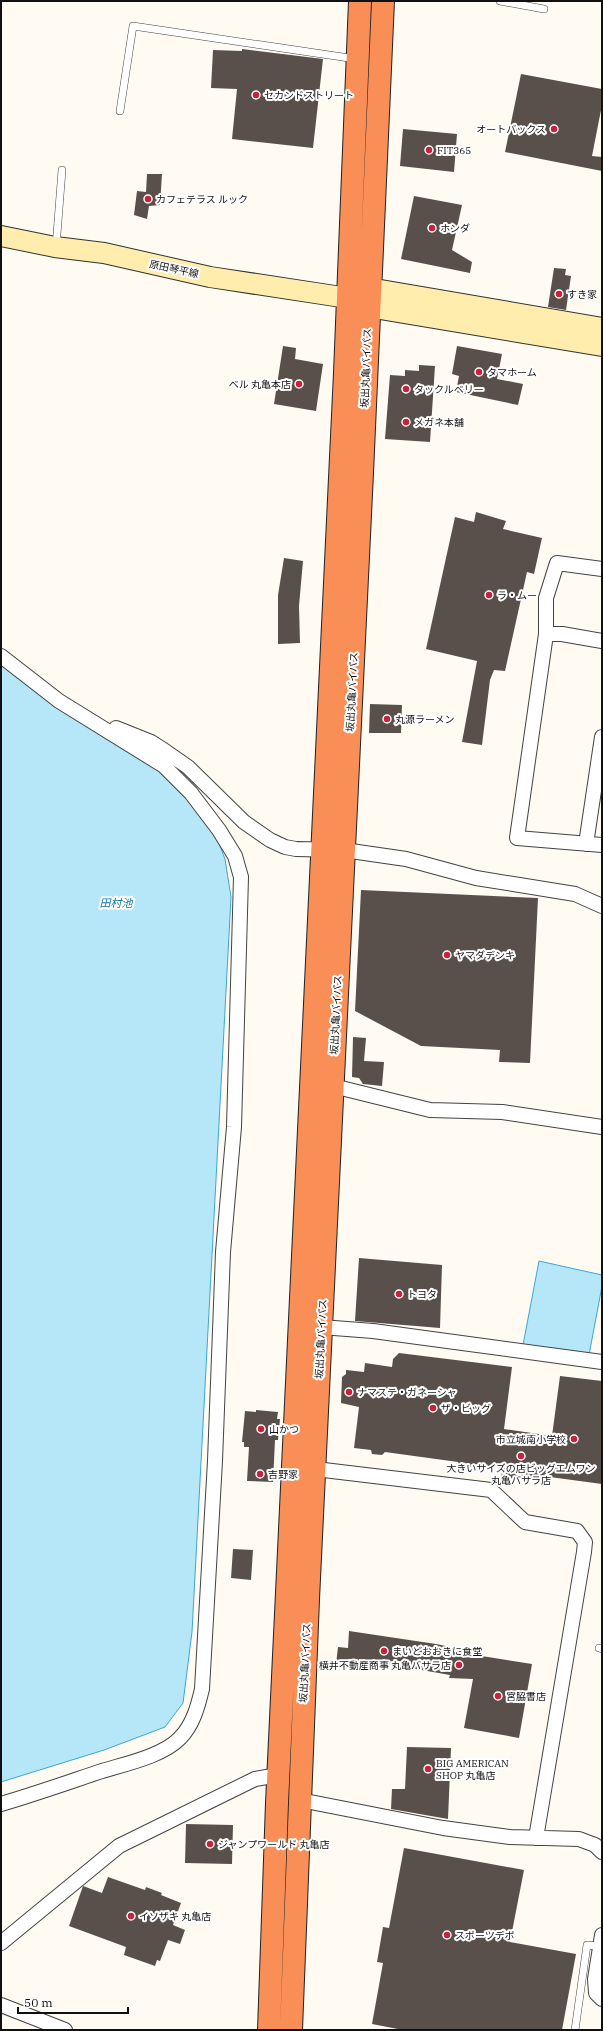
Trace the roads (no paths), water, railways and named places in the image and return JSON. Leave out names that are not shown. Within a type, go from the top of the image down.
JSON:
[{"type":"highway","name":"坂出丸亀バイパス","points":[[291,2030],[300,1800],[304,1468],[321,850],[348,298],[360,1]]},
{"type":"highway","name":"坂出丸亀バイパス","points":[[269,2030],[278,1775],[304,1468],[321,1327],[383,1]]},
{"type":"street","name":"原田琴平線","points":[[1,236],[56,247],[104,253],[210,277],[348,298]]},
{"type":"street","points":[[348,298],[369,298],[602,328]]},
{"type":"street","points":[[369,298],[602,346]]},
{"type":"street","points":[[602,568],[558,563],[546,598],[546,634],[517,838],[602,845]]},
{"type":"street","points":[[546,634],[562,634],[602,641]]},
{"type":"street","points":[[1,656],[59,700],[164,766],[191,793],[219,830],[235,856],[241,877],[234,1127],[223,1252],[215,1461],[202,1689],[198,1705],[190,1723],[180,1738],[166,1748],[140,1759],[1,1804]]},
{"type":"street","points":[[99,725],[101,723],[114,727],[151,742],[165,750],[188,767],[244,822],[270,840],[285,847],[296,849],[344,850],[406,859],[476,878],[575,894],[602,906]]},
{"type":"street","points":[[586,844],[602,736]]},
{"type":"street","points":[[333,1086],[430,1110],[502,1112],[602,1127]]},
{"type":"street","points":[[321,1327],[373,1331],[602,1362]]},
{"type":"street","points":[[304,1468],[490,1490],[526,1522],[577,1531],[582,1537],[585,1542],[536,1838]]},
{"type":"street","points":[[1,1942],[119,1846],[255,1779],[278,1775]]},
{"type":"street","points":[[300,1800],[443,1828],[510,1837],[579,1839],[595,1845],[602,1852]]},
{"type":"street","points":[[601,1940],[596,1993],[602,1999]]},
{"type":"street","points":[[1,2005],[65,2030]]},
{"type":"lane","points":[[500,1],[544,10]]},
{"type":"lane","points":[[120,111],[133,26],[357,59]]},
{"type":"lane","points":[[56,247],[62,170]]},
{"type":"lane","points":[[575,2030],[587,1945],[601,1940]]},
{"type":"water","name":"田村池","points":[[1,663],[141,757],[180,786],[210,820],[225,859],[231,897],[192,1632],[183,1703],[165,1727],[104,1750],[1,1782]]},
{"type":"water","points":[[539,1261],[602,1275],[602,1286],[589,1355],[523,1345]]},
{"type":"place","name":"セカンドストリート","points":[[256,95]]},
{"type":"place","name":"オートバックス","points":[[554,129]]},
{"type":"place","name":"FIT365","points":[[429,150]]},
{"type":"place","name":"カフェテラス ルック","points":[[148,199]]},
{"type":"place","name":"ホンダ","points":[[432,228]]},
{"type":"place","name":"すき家","points":[[559,294]]},
{"type":"place","name":"タマホーム","points":[[479,372]]},
{"type":"place","name":"ベル 丸亀本店","points":[[299,384]]},
{"type":"place","name":"タックルベリー","points":[[406,389]]},
{"type":"place","name":"メガネ本舗","points":[[406,422]]},
{"type":"place","name":"ラ・ムー","points":[[489,595]]},
{"type":"place","name":"丸源ラーメン","points":[[387,719]]},
{"type":"place","name":"ヤマダデンキ","points":[[447,955]]},
{"type":"place","name":"トヨタ","points":[[399,1294]]},
{"type":"place","name":"ナマステ・ガネーシャ","points":[[349,1392]]},
{"type":"place","name":"ザ・ビッグ","points":[[433,1408]]},
{"type":"place","name":"山かつ","points":[[261,1429]]},
{"type":"place","name":"市立城南小学校","points":[[574,1439]]},
{"type":"place","name":"大きいサイズの店ビッグエムワン 丸亀バサラ店","points":[[521,1456]]},
{"type":"place","name":"吉野家","points":[[260,1474]]},
{"type":"place","name":"まいどおおきに食堂","points":[[384,1651]]},
{"type":"place","name":"横井不動産商事 丸亀バサラ店","points":[[459,1665]]},
{"type":"place","name":"宮脇書店","points":[[498,1696]]},
{"type":"place","name":"BIG AMERICAN SHOP 丸亀店","points":[[428,1769]]},
{"type":"place","name":"ジャンプワールド 丸亀店","points":[[210,1844]]},
{"type":"place","name":"イソザキ 丸亀店","points":[[131,1916]]},
{"type":"place","name":"スポーツデポ","points":[[447,1935]]}]
